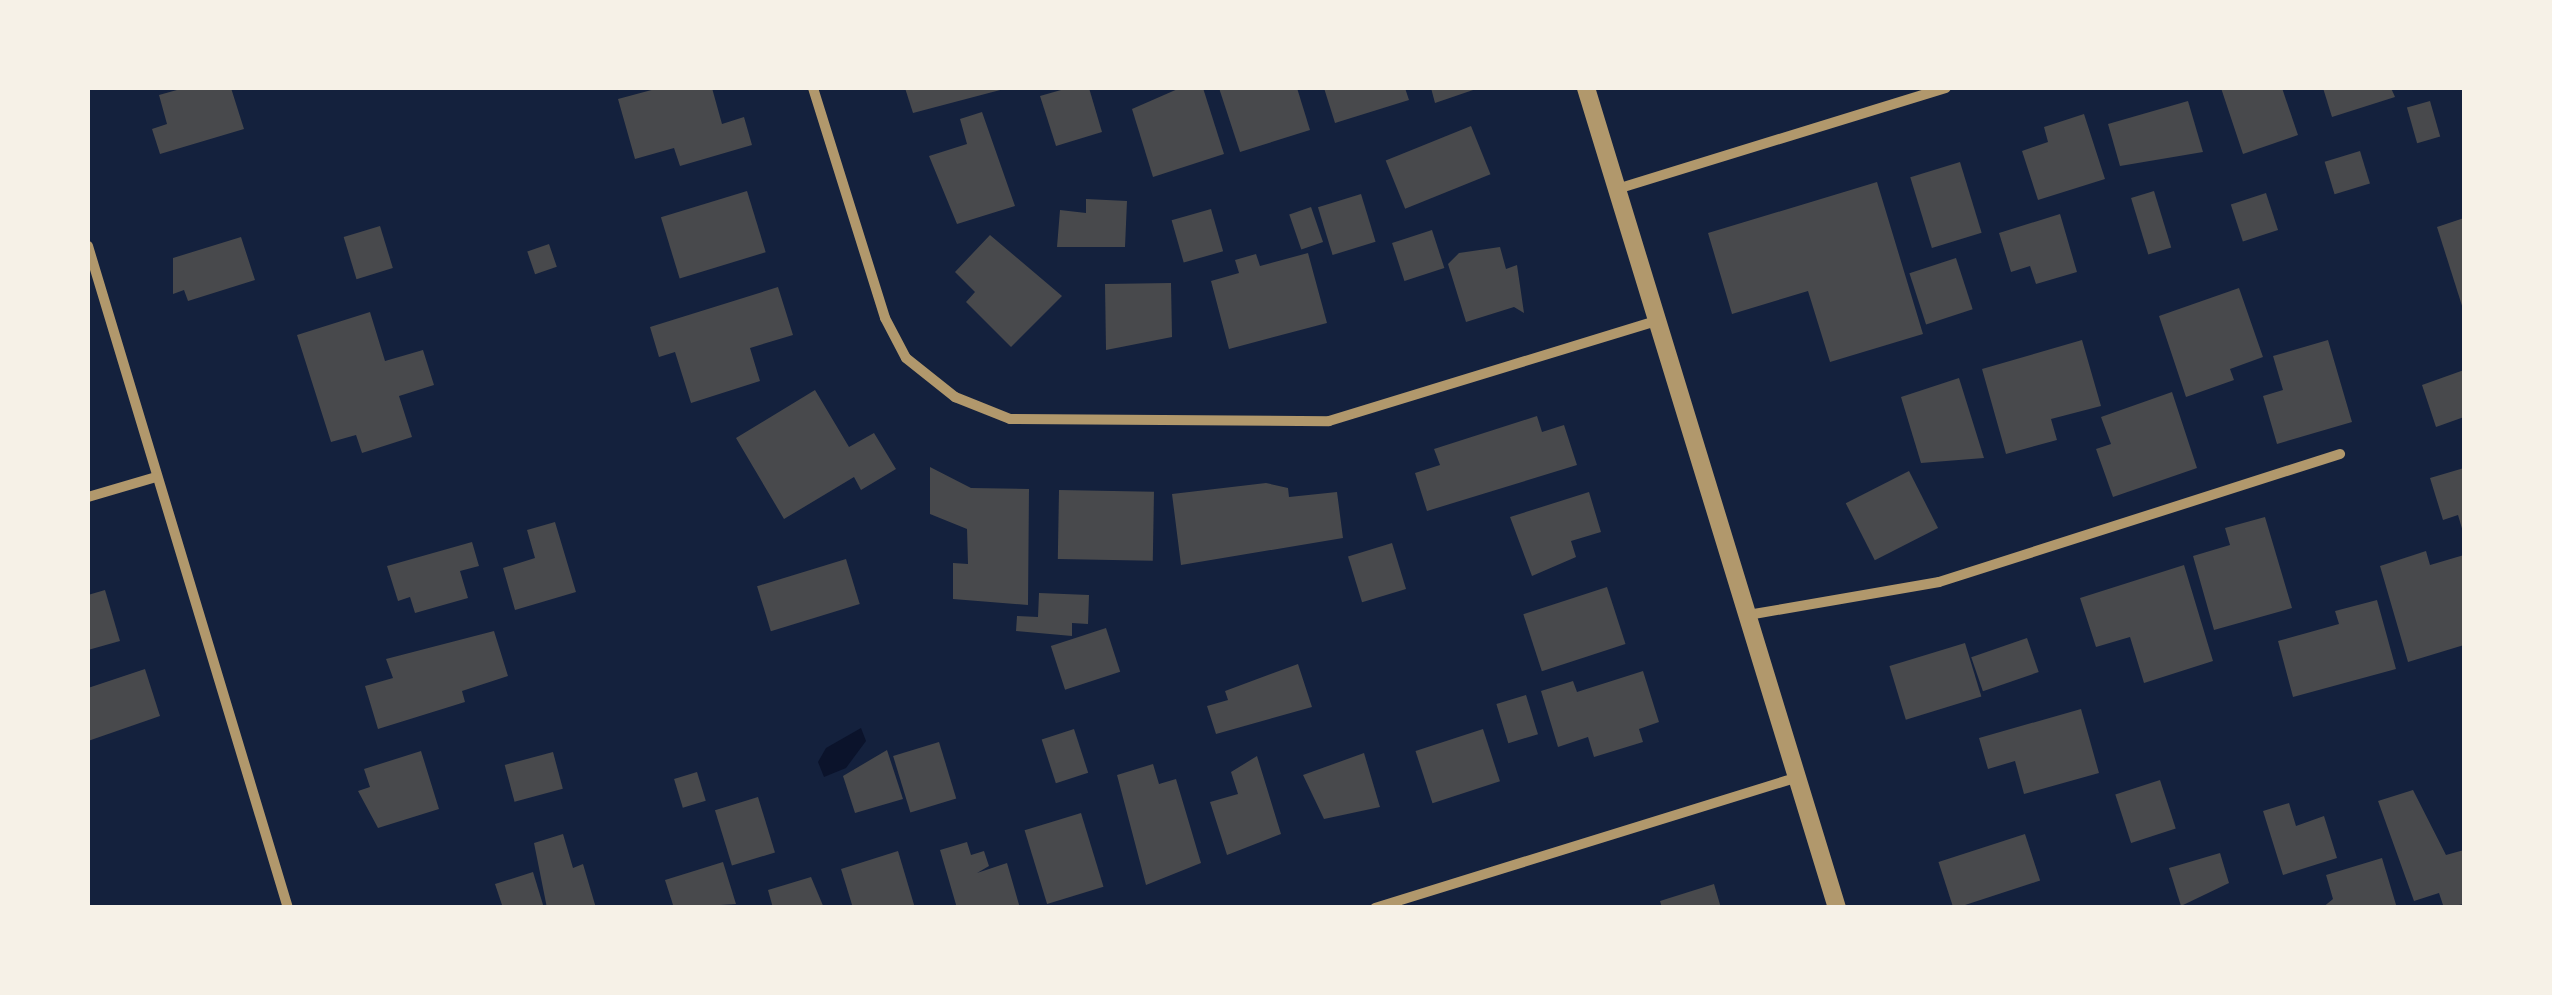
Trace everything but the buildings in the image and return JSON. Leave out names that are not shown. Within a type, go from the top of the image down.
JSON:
[{"type":"street","points":[[814,88],[885,318],[906,358],[955,397],[1010,419],[1329,421],[1659,320]]},
{"type":"street","points":[[1586,88],[1837,908]]},
{"type":"street","points":[[1616,189],[1946,88]]},
{"type":"street","points":[[88,246],[288,908]]},
{"type":"street","points":[[1748,615],[1939,582],[2340,454]]},
{"type":"street","points":[[88,497],[156,477]]},
{"type":"street","points":[[1375,908],[1798,777]]},
{"type":"water","points":[[861,728],[866,741],[846,768],[824,777],[818,762],[826,748]]}]
